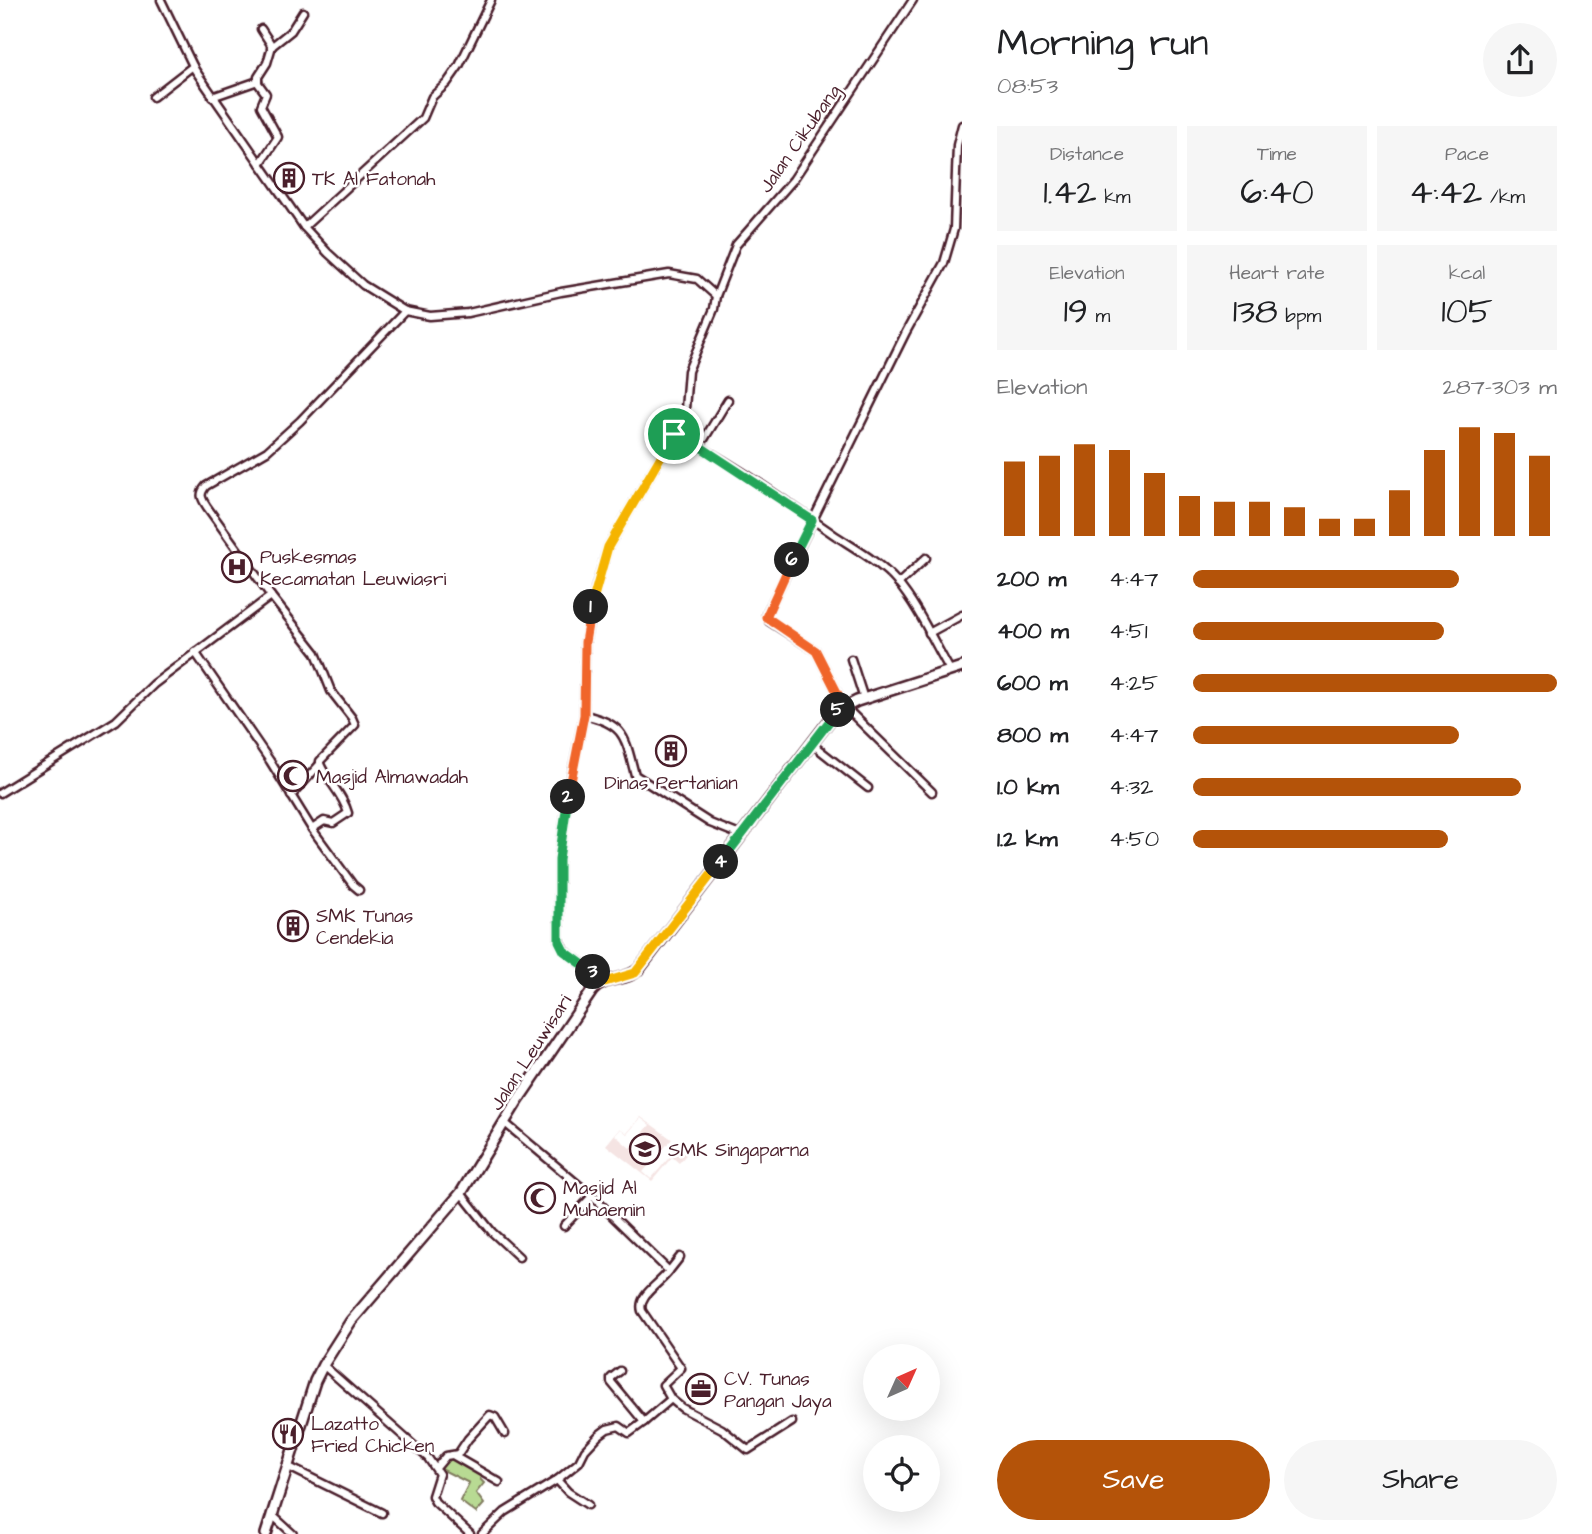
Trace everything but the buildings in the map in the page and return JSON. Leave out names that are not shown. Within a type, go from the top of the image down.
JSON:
[{"type":"main road","name":"Jalan Leuwisari","points":[[266,1534],[315,1381],[323,1365],[367,1301],[461,1193],[554,1044],[598,984],[635,973],[833,715],[844,706],[962,667]]},
{"type":"street","points":[[161,0],[193,66],[212,97],[304,227],[363,285],[405,311],[430,316],[468,313],[561,292],[669,275],[697,279],[716,296]]},
{"type":"street","points":[[304,227],[423,118],[432,97],[459,66],[491,0]]},
{"type":"street","name":"Jalan Cikubang","points":[[598,984],[592,971],[564,951],[559,941],[559,859],[569,788],[584,715],[586,632],[602,565],[615,534],[674,434],[685,409],[688,371],[714,309],[725,268],[739,239],[793,180],[913,0]]},
{"type":"street","points":[[212,97],[258,81],[271,47],[291,31],[303,12]]},
{"type":"street","points":[[261,29],[271,47]]},
{"type":"street","points":[[153,97],[193,66]]},
{"type":"street","points":[[258,81],[266,94],[261,104],[262,109],[278,137],[260,164]]},
{"type":"street","points":[[932,792],[844,706],[816,651],[766,617],[906,332],[944,263],[954,229],[957,145],[962,125]]},
{"type":"street","points":[[291,796],[355,724],[331,691],[316,653],[207,507],[201,497],[201,491],[267,451],[300,421],[405,311]]},
{"type":"street","points":[[699,446],[728,400]]},
{"type":"street","points":[[674,434],[699,446],[871,559],[898,583],[950,670]]},
{"type":"street","points":[[898,583],[926,558]]},
{"type":"street","points":[[0,793],[116,721],[154,684],[271,596]]},
{"type":"street","points":[[929,633],[962,615]]},
{"type":"street","points":[[195,652],[312,829],[359,890]]},
{"type":"street","points":[[851,659],[864,699]]},
{"type":"street","points":[[584,715],[596,717],[620,730],[635,775],[710,823],[740,835]]},
{"type":"street","points":[[812,744],[868,788]]},
{"type":"street","points":[[312,829],[324,821],[333,823],[348,813],[344,799],[320,764]]},
{"type":"street","points":[[505,1123],[592,1196],[669,1271]]},
{"type":"street","points":[[461,1193],[492,1232],[519,1257]]},
{"type":"street","points":[[564,1226],[592,1196]]},
{"type":"street","points":[[680,1257],[663,1280],[642,1298],[640,1304],[681,1368],[663,1385],[671,1399],[682,1408],[722,1429],[748,1450],[792,1422]]},
{"type":"street","points":[[323,1365],[428,1458],[439,1474],[432,1496],[435,1502],[470,1534]]},
{"type":"street","points":[[620,1371],[611,1381],[644,1422]]},
{"type":"street","points":[[482,1534],[505,1513],[558,1480],[579,1462],[590,1443],[607,1429],[619,1426],[629,1433],[671,1399]]},
{"type":"street","points":[[454,1456],[490,1415],[495,1417],[505,1434]]},
{"type":"street","points":[[436,1468],[446,1456],[454,1456],[499,1482]]},
{"type":"street","points":[[287,1466],[382,1513]]},
{"type":"street","points":[[558,1480],[568,1492],[588,1505]]},
{"type":"street","points":[[271,1514],[293,1534]]},
{"type":"shaded area","name":"SMK Singaparna","points":[[641,1117],[672,1139],[643,1172],[651,1179],[679,1146],[673,1140],[690,1150],[679,1163],[672,1157],[652,1181],[606,1145],[620,1128],[627,1133]],"holes":[[[641,1118],[650,1125],[630,1148],[615,1135],[621,1129],[627,1134]]]},
{"type":"green space","points":[[449,1458],[482,1474],[480,1479],[484,1483],[476,1493],[484,1504],[476,1513],[460,1501],[469,1483],[441,1469],[440,1466]]},
{"type":"place","name":"TK Al Fatonah","points":[[289,178]]},
{"type":"place","name":"Puskesmas Kecamatan Leuwiasri","points":[[237,567]]},
{"type":"place","name":"Dinas Pertanian","points":[[671,751]]},
{"type":"place","name":"Masjid Almawadah","points":[[293,776]]},
{"type":"place","name":"SMK Tunas Cendekia","points":[[293,926]]},
{"type":"place","name":"SMK Singaparna","points":[[645,1149]]},
{"type":"place","name":"Masjid Al Muhaemin","points":[[540,1198]]},
{"type":"place","name":"CV. Tunas Pangan Jaya","points":[[701,1389]]},
{"type":"place","name":"Lazatto Fried Chicken","points":[[288,1434]]},
{"type":"route","points":[[674,434],[699,446],[812,520],[766,617],[816,651],[844,706],[830,718],[635,973],[598,984],[592,971],[564,951],[559,941],[559,859],[569,788],[584,715],[586,632],[608,547],[674,434]]}]
